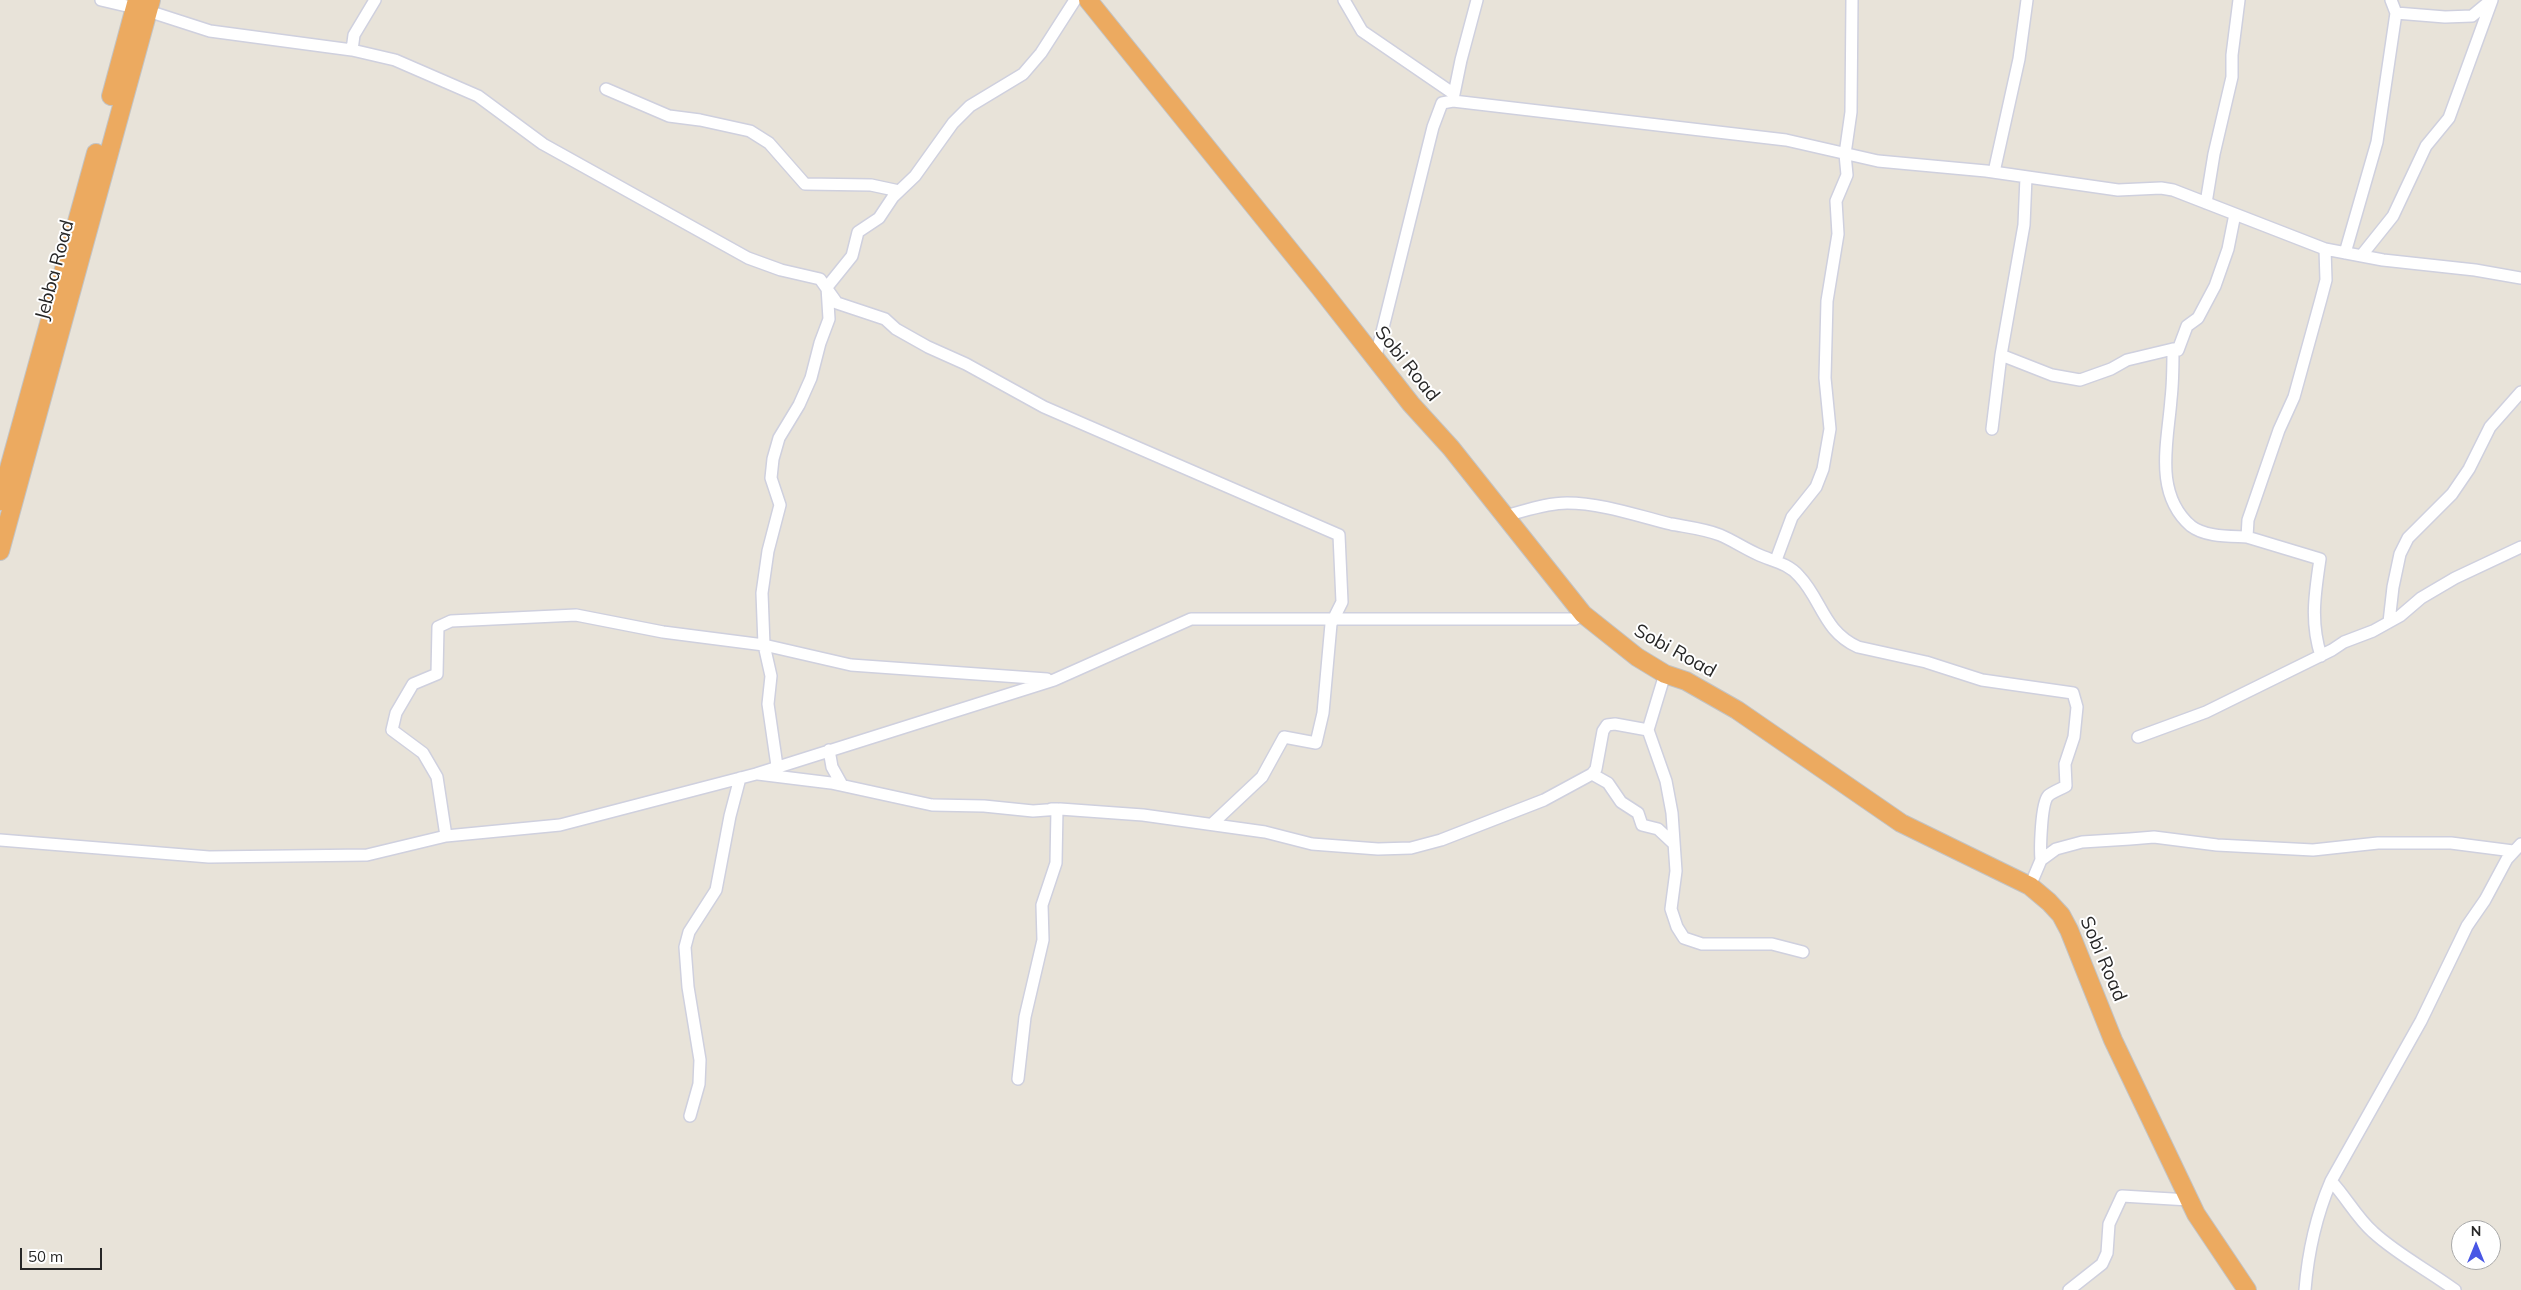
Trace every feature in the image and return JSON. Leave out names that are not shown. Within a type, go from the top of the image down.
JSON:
[{"type":"highway","name":"Sobi Road","points":[[1092,2],[1375,360],[1411,404],[1451,448],[1583,614],[1637,657],[1665,674],[1686,681],[1737,710],[1901,823],[2030,886],[2061,915],[2069,930],[2113,1040],[2189,1200],[2196,1214],[2247,1290]]},
{"type":"highway","points":[[0,501],[142,5]]},
{"type":"highway","name":"Jebba Road","points":[[0,550],[142,5]]},
{"type":"street","points":[[101,0],[142,5],[210,31],[352,50],[395,60],[478,96],[543,144],[748,258],[781,270],[820,279],[837,303],[884,318],[896,328],[928,347],[966,364],[1044,407],[1339,535],[1342,602],[1336,618],[1331,624],[1323,712],[1316,743],[1284,737],[1262,777],[1212,824]]},
{"type":"street","points":[[352,50],[354,35],[375,0]]},
{"type":"street","points":[[777,766],[768,704],[771,676],[764,646],[762,593],[780,505],[771,478],[773,459],[779,438],[799,406],[812,378],[820,343],[829,319],[827,287],[852,256],[858,232],[879,218],[899,191],[915,176],[953,123],[970,106],[1024,74],[1041,53],[1074,0]]},
{"type":"street","points":[[1344,0],[1362,31],[1454,97],[1786,140],[1878,161],[1994,172],[2118,190],[2161,188],[2173,190],[2325,248],[2361,256],[2474,270],[2521,278]]},
{"type":"street","points":[[1454,97],[1477,0]]},
{"type":"street","points":[[1776,560],[1792,517],[1816,488],[1823,469],[1830,429],[1825,378],[1827,301],[1838,234],[1836,201],[1847,175],[1845,154],[1851,112],[1852,0]]},
{"type":"street","points":[[1994,172],[2019,59],[2027,0]]},
{"type":"street","points":[[2206,203],[2214,154],[2232,77],[2232,55],[2239,0]]},
{"type":"street","points":[[2345,253],[2377,142],[2396,13],[2391,0]]},
{"type":"street","points":[[2361,256],[2393,216],[2426,146],[2449,118],[2492,0],[2472,16],[2445,17],[2396,13]]},
{"type":"street","points":[[606,88],[669,116],[700,120],[750,131],[769,143],[805,184],[871,185],[899,191]]},
{"type":"street","points":[[1375,360],[1433,127],[1442,103],[1454,97]]},
{"type":"street","points":[[1992,429],[2001,355],[2024,225],[2026,178]]},
{"type":"street","points":[[2001,355],[2045,373],[2080,380],[2111,369],[2127,360],[2173,349],[2178,350],[2187,326],[2198,318],[2215,286],[2228,249],[2236,214]]},
{"type":"street","points":[[2247,537],[2248,520],[2279,430],[2294,397],[2322,299],[2326,280],[2325,248]]},
{"type":"street","points":[[2173,349],[2172,400],[2165,450],[2169,491],[2176,507],[2192,526],[2205,533],[2247,537],[2320,558],[2313,605],[2315,636],[2321,656]]},
{"type":"street","points":[[2388,622],[2392,587],[2400,554],[2408,538],[2452,494],[2470,469],[2490,427],[2521,392]]},
{"type":"street","points":[[1504,516],[1540,507],[1568,503],[1611,509],[1719,535],[1758,555],[1776,560],[1782,566],[1789,567],[1801,577],[1828,624],[1848,642],[1858,647],[1926,662],[1982,680],[2073,693],[2077,707],[2074,737],[2065,764],[2066,786],[2048,796],[2046,801],[2041,829],[2041,860],[2030,886]]},
{"type":"street","points":[[2138,737],[2206,712],[2321,656],[2344,642],[2373,631],[2421,598],[2455,578],[2521,547]]},
{"type":"street","points":[[0,840],[209,856],[367,855],[446,836],[560,825],[756,774],[1054,680],[1191,619],[1574,619],[1583,614]]},
{"type":"street","points":[[446,836],[438,777],[423,753],[392,730],[396,712],[413,684],[436,674],[438,627],[450,621],[576,615],[663,632],[764,646],[851,665],[1054,680]]},
{"type":"street","points":[[1665,674],[1648,730],[1666,781],[1672,813],[1676,870],[1671,909],[1677,927],[1684,938],[1702,944],[1772,944],[1803,952]]},
{"type":"street","points":[[756,774],[842,785],[932,805],[984,806],[1033,812],[1057,809],[1143,815],[1265,832],[1312,844],[1378,849],[1412,848],[1441,840],[1507,816],[1544,800],[1592,774],[1596,769],[1603,732],[1607,725],[1615,724],[1648,730]]},
{"type":"street","points":[[829,750],[832,767],[842,785]]},
{"type":"street","points":[[1592,774],[1608,783],[1621,802],[1638,813],[1642,825],[1658,829],[1674,844]]},
{"type":"street","points":[[690,1116],[699,1084],[700,1060],[685,947],[689,932],[716,890],[730,816],[740,778]]},
{"type":"street","points":[[1018,1079],[1029,993],[1043,940],[1042,905],[1056,863],[1057,809]]},
{"type":"street","points":[[2041,860],[2056,849],[2067,845],[2154,837],[2217,845],[2313,850],[2401,842],[2517,848],[2467,926],[2421,1021],[2331,1181],[2322,1202],[2311,1241],[2305,1290]]},
{"type":"street","points":[[2331,1181],[2371,1230],[2417,1266],[2430,1272],[2455,1290]]},
{"type":"street","points":[[2069,1290],[2102,1264],[2107,1253],[2109,1224],[2122,1196],[2189,1200]]}]
